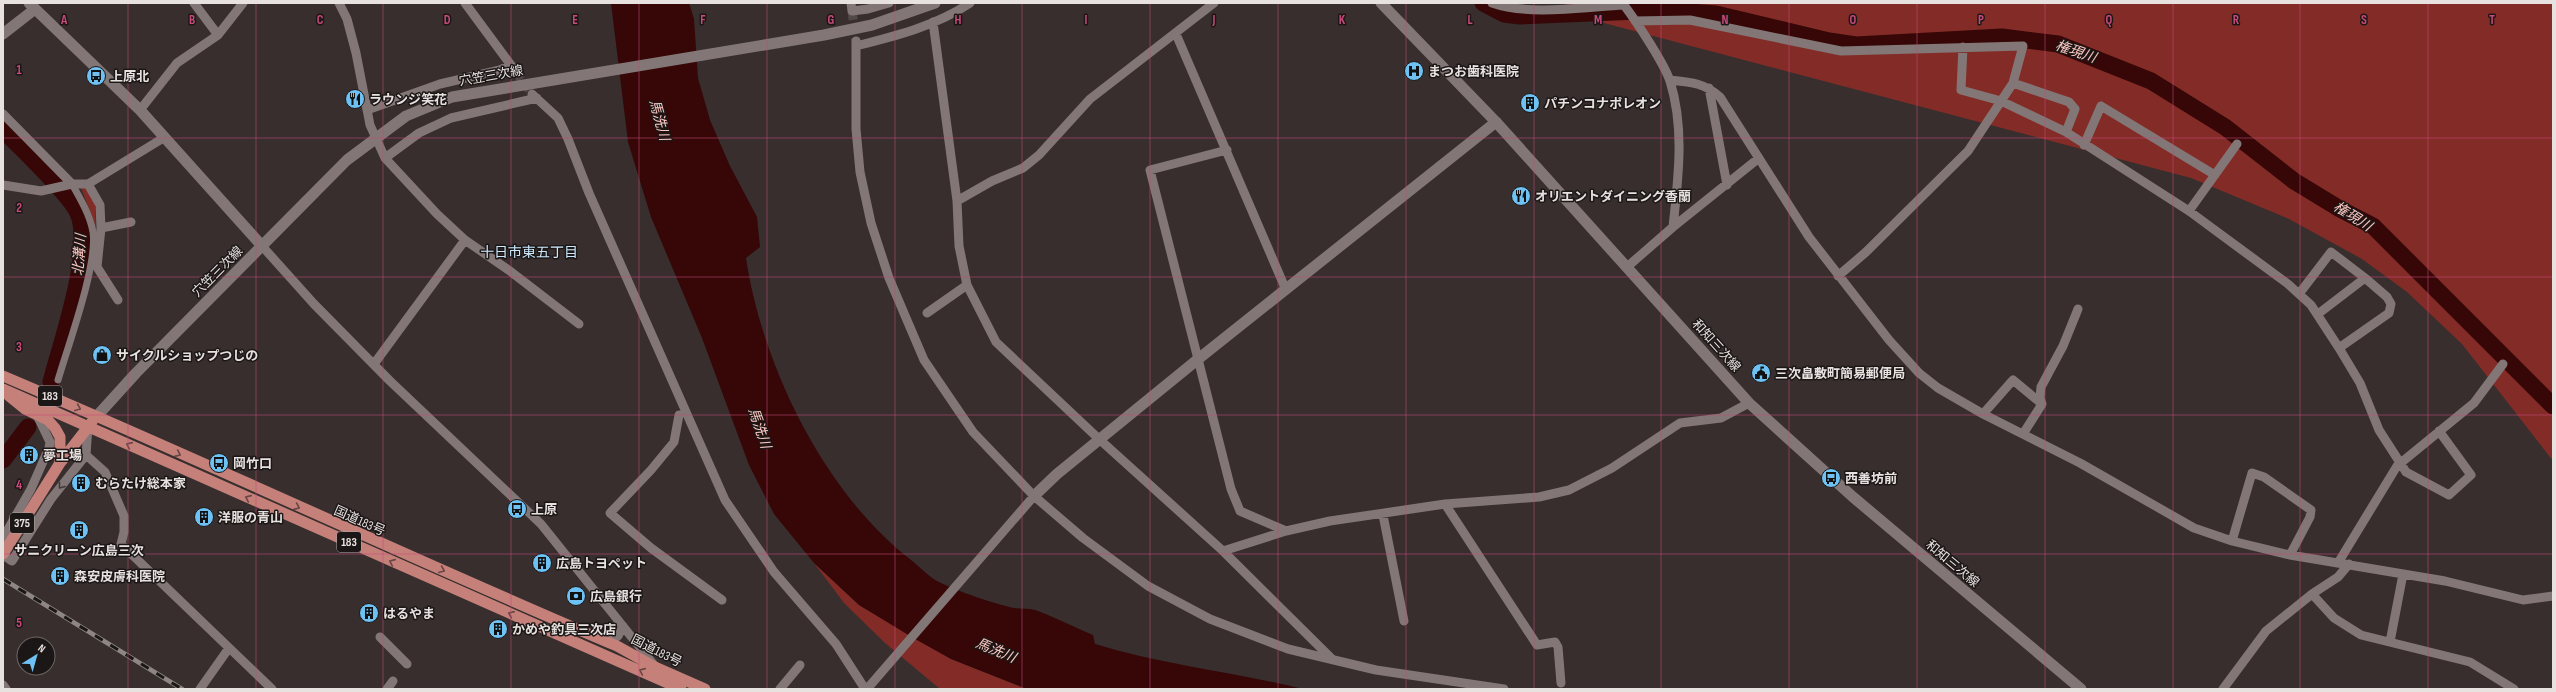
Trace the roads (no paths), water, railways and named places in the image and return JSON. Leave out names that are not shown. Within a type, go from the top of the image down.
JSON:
[{"type":"highway","name":"国道183号","points":[[3,376],[97,416],[352,532],[607,642],[655,667],[705,689]]},
{"type":"highway","name":"国道183号","points":[[3,390],[88,426],[676,688]]},
{"type":"highway","points":[[3,390],[25,409],[48,420],[60,437],[60,463]]},
{"type":"highway","name":"375","points":[[3,554],[41,491],[60,463],[97,416]]},
{"type":"main road","name":"穴笠三次線","points":[[97,416],[136,373],[347,160],[374,138],[406,116],[452,97],[824,35],[872,25],[916,12],[935,3]]},
{"type":"main road","name":"和知三次線","points":[[1381,3],[1496,122],[1749,403],[1853,497],[2081,689]]},
{"type":"main road","points":[[3,34],[32,6],[140,110],[262,246]]},
{"type":"main road","points":[[1034,496],[1099,439],[1496,122]]},
{"type":"street","points":[[194,3],[218,35]]},
{"type":"street","points":[[140,110],[176,63],[218,35],[243,3]]},
{"type":"street","points":[[339,3],[347,19],[356,53],[374,138],[385,158],[437,214],[465,240],[510,271],[579,324]]},
{"type":"street","points":[[367,110],[440,84],[500,70],[513,69],[465,3]]},
{"type":"street","points":[[851,3],[852,11],[868,9],[889,3]]},
{"type":"street","points":[[970,3],[933,22],[898,36],[856,44],[856,129],[860,172],[871,223],[889,278],[924,360],[973,432],[1034,496],[1083,538],[1148,586],[1210,619],[1288,649],[1334,660],[1376,670],[1504,689]]},
{"type":"street","points":[[956,201],[992,181],[1023,168],[1040,155],[1090,99],[1176,34],[1214,3]]},
{"type":"street","points":[[1492,3],[1504,7],[1527,9],[1624,5],[1634,19],[1670,80],[1678,122],[1680,167],[1673,227]]},
{"type":"street","points":[[1634,19],[1690,20],[1841,51],[2023,46],[2013,83],[1968,151],[1866,252],[1838,276]]},
{"type":"street","points":[[933,22],[956,201],[959,246],[967,285],[996,342],[1099,439],[1223,551],[1334,660]]},
{"type":"street","points":[[1176,34],[1286,290]]},
{"type":"street","points":[[1963,47],[1961,90],[2001,101],[2066,132],[2084,145],[2189,211],[2299,294],[2318,314],[2339,348],[2360,383],[2379,430],[2401,462],[2406,472],[2448,495],[2471,475],[2439,431]]},
{"type":"street","points":[[1670,80],[1693,82],[1709,88],[1731,112],[1808,237],[1889,340],[1919,373],[1938,388],[1983,414],[2080,463],[2194,528],[2232,542],[2290,555],[2445,581],[2523,600],[2553,596]]},
{"type":"street","points":[[2013,83],[2070,102],[2075,109],[2066,132]]},
{"type":"street","points":[[1709,88],[1726,185]]},
{"type":"street","points":[[385,158],[419,133],[451,118],[534,96],[558,118],[568,139],[589,193],[726,500],[774,572],[836,644],[866,689],[1034,496]]},
{"type":"street","points":[[2084,145],[2101,106],[2215,175]]},
{"type":"street","points":[[3,114],[72,184],[82,201],[93,232],[91,262],[58,380]]},
{"type":"street","points":[[3,185],[41,191],[72,184],[88,184],[165,138]]},
{"type":"street","points":[[2189,211],[2237,144]]},
{"type":"street","points":[[1227,150],[1150,170],[1197,360],[1231,489],[1240,511],[1286,531]]},
{"type":"street","points":[[1628,267],[1673,227],[1759,158]]},
{"type":"street","points":[[88,184],[100,205],[97,267],[118,300]]},
{"type":"street","points":[[100,228],[131,222]]},
{"type":"street","points":[[374,364],[465,240]]},
{"type":"street","points":[[262,246],[314,304],[453,443],[541,524],[655,667],[676,688]]},
{"type":"street","points":[[2299,294],[2331,252],[2387,297],[2391,304],[2389,313],[2339,348]]},
{"type":"street","points":[[2318,314],[2365,278]]},
{"type":"street","points":[[927,313],[967,285]]},
{"type":"street","points":[[2023,434],[2042,404],[2041,387],[2063,346],[2078,309]]},
{"type":"street","points":[[2338,563],[2401,462],[2474,403],[2503,364]]},
{"type":"street","points":[[1983,414],[2013,380],[2042,404]]},
{"type":"street","points":[[1223,551],[1286,531],[1330,521],[1383,515],[1446,504],[1538,497],[1569,490],[1612,468],[1680,423],[1721,418],[1749,403]]},
{"type":"street","points":[[3,538],[31,488],[49,448],[50,442],[37,415]]},
{"type":"street","points":[[679,415],[674,442],[651,470],[610,513],[651,548],[722,600]]},
{"type":"street","points":[[3,554],[12,561],[51,499],[86,455],[88,426]]},
{"type":"street","points":[[86,455],[105,472],[124,516],[124,532],[121,544],[272,689]]},
{"type":"street","points":[[2232,542],[2252,473],[2264,477],[2311,510],[2310,517],[2290,555]]},
{"type":"street","points":[[1446,504],[1537,645],[1555,642],[1558,647],[1561,683]]},
{"type":"street","points":[[1383,515],[1404,621]]},
{"type":"street","points":[[2223,689],[2266,631],[2312,594],[2338,577],[2349,564]]},
{"type":"street","points":[[2390,642],[2403,574]]},
{"type":"street","points":[[2312,594],[2346,627],[2361,635],[2470,662],[2514,689]]},
{"type":"street","points":[[607,642],[618,636],[623,626]]},
{"type":"street","points":[[380,637],[407,664]]},
{"type":"street","points":[[200,689],[229,648]]},
{"type":"street","points":[[780,689],[800,665]]},
{"type":"street","points":[[387,689],[393,681]]},
{"type":"street","points":[[3,685],[6,689]]},
{"type":"water","name":"馬洗川","points":[[611,3],[689,3],[694,19],[698,78],[710,120],[730,166],[757,217],[760,247],[746,258],[754,299],[766,341],[782,383],[802,424],[825,463],[851,500],[880,532],[935,580],[947,586],[997,604],[1014,608],[1032,609],[1057,619],[1093,635],[1095,644],[1146,658],[1303,689],[1027,689],[951,659],[915,639],[859,605],[814,563],[774,514],[749,465],[702,338],[651,217],[628,142]]},
{"type":"waterway","name":"権現川","points":[[1483,3],[1504,14],[1520,16],[1663,10],[1716,14],[1829,41],[1856,45],[2002,37],[2058,44],[2151,81],[2225,127],[2294,181],[2340,209],[2373,226],[2553,406]]},
{"type":"waterway","name":"北溝川","points":[[3,130],[44,170],[73,204],[78,213],[82,230],[82,250],[79,273],[68,321],[51,382]]},
{"type":"waterway","name":"北溝川","points":[[3,460],[28,427]]},
{"type":"tunnel","points":[[852,11],[856,41]]},
{"type":"tunnel","points":[[516,72],[532,94]]},
{"type":"railway","points":[[3,579],[182,689]]},
{"type":"place","name":"まつお歯科医院","points":[[1414,71]]},
{"type":"place","name":"上原北","points":[[96,76]]},
{"type":"place","name":"ラウンジ笑花","points":[[355,99]]},
{"type":"place","name":"パチンコナポレオン","points":[[1530,103]]},
{"type":"place","name":"オリエントダイニング香蘭","points":[[1521,196]]},
{"type":"place","name":"サイクルショップつじの","points":[[102,355]]},
{"type":"place","name":"三次畠敷町簡易郵便局","points":[[1761,373]]},
{"type":"place","name":"夢工場","points":[[29,455]]},
{"type":"place","name":"岡竹口","points":[[219,463]]},
{"type":"place","name":"西善坊前","points":[[1831,478]]},
{"type":"place","name":"むらたけ総本家","points":[[81,483]]},
{"type":"place","name":"上原","points":[[517,509]]},
{"type":"place","name":"洋服の青山","points":[[204,517]]},
{"type":"place","name":"サニクリーン広島三次","points":[[79,530]]},
{"type":"place","name":"広島トヨペット","points":[[542,563]]},
{"type":"place","name":"森安皮膚科医院","points":[[60,576]]},
{"type":"place","name":"広島銀行","points":[[576,596]]},
{"type":"place","name":"はるやま","points":[[369,613]]},
{"type":"place","name":"かめや釣具三次店","points":[[498,629]]},
{"type":"district","name":"十日市東五丁目","points":[[529,252]]}]
